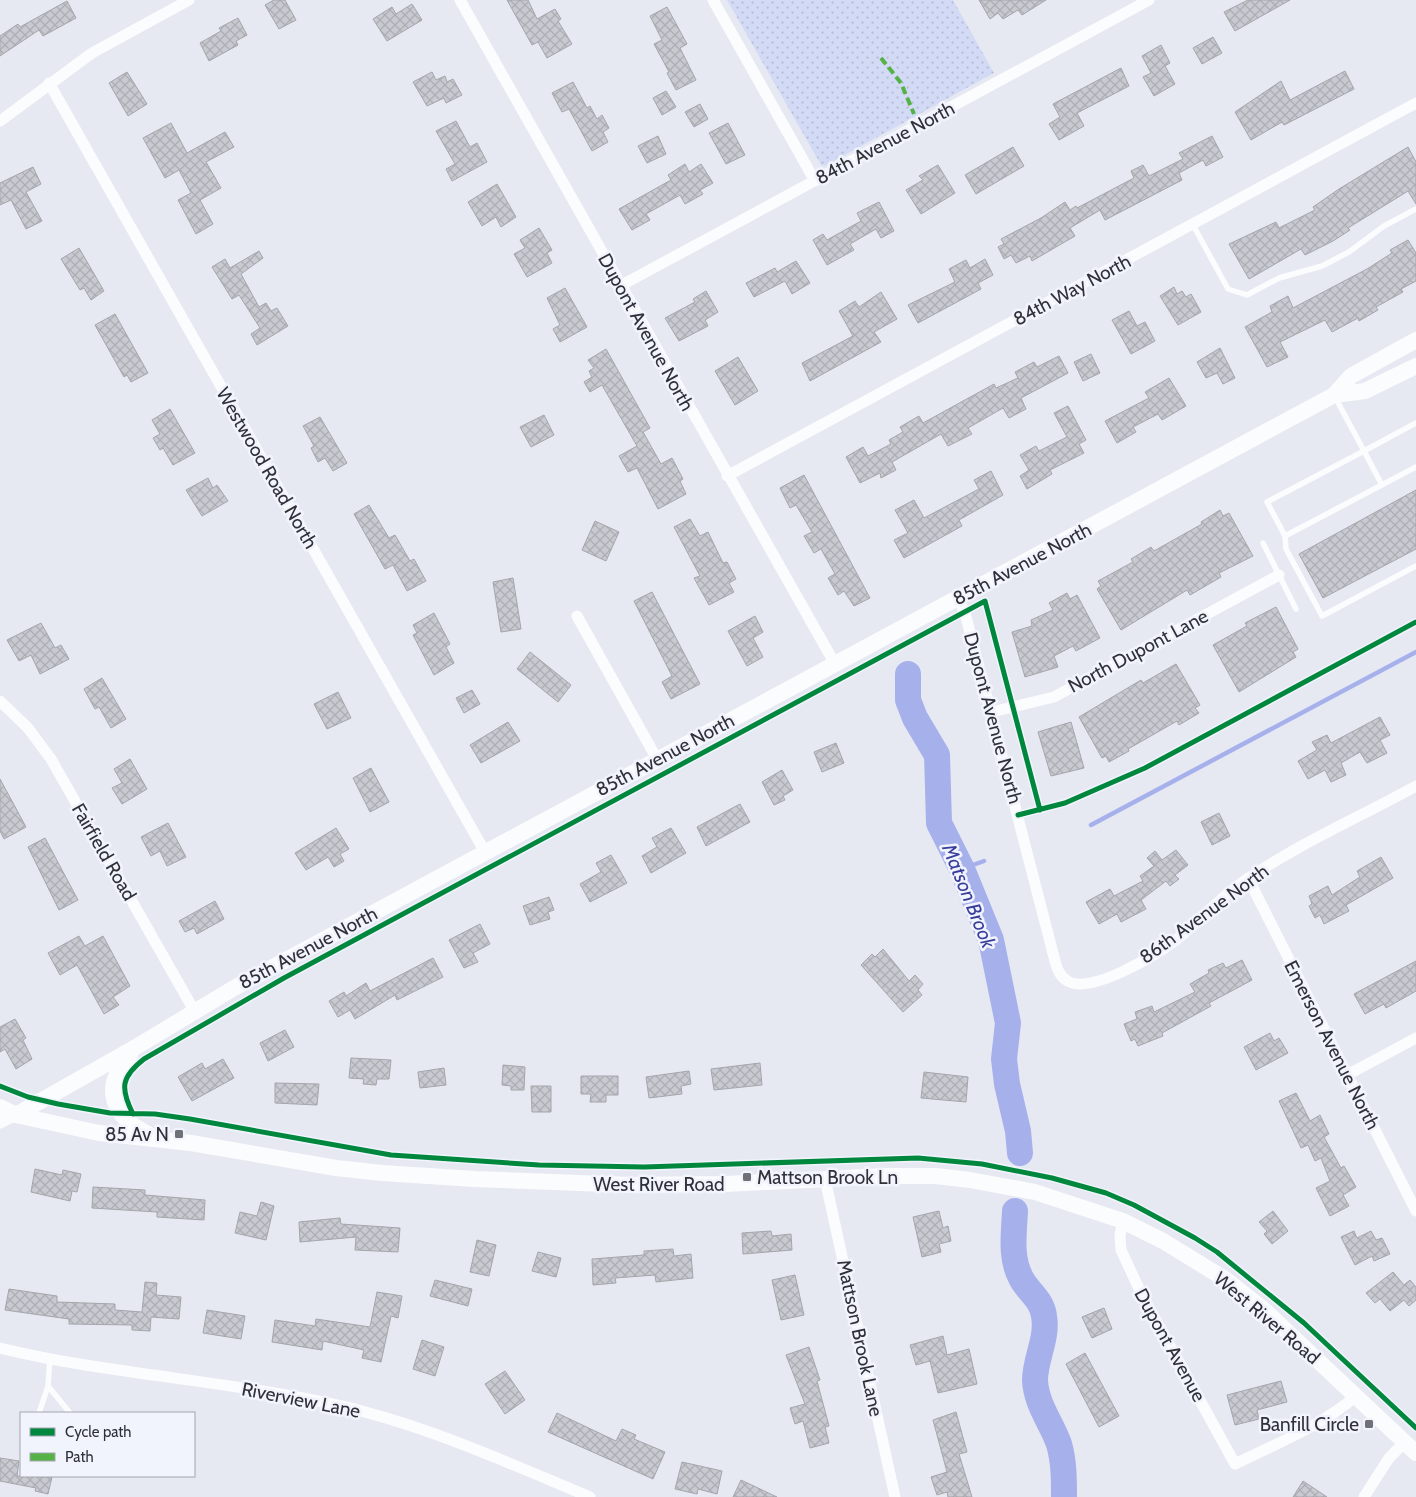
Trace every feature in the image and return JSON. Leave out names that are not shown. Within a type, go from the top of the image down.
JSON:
[{"type":"street","points":[[0,121],[92,53],[189,0]]},
{"type":"street","name":"Dupont Avenue North","points":[[460,0],[835,664]]},
{"type":"street","points":[[713,0],[815,180]]},
{"type":"street","name":"84th Avenue North","points":[[620,286],[1150,0]]},
{"type":"street","name":"Westwood Road North","points":[[49,83],[485,852]]},
{"type":"street","name":"84th Way North","points":[[728,476],[1416,103]]},
{"type":"street","name":"85th Avenue North","points":[[1334,396],[1351,376],[1416,340]]},
{"type":"street","name":"85th Avenue North","points":[[0,1124],[194,1012],[485,852],[1334,396],[1365,391],[1416,366]]},
{"type":"street","name":"North Dupont Lane","points":[[992,712],[1054,697],[1279,575]]},
{"type":"street","name":"Dupont Avenue North","points":[[958,599],[965,613],[992,712],[1055,961],[1059,973],[1067,981]]},
{"type":"street","points":[[577,616],[657,759]]},
{"type":"street","name":"Fairfield Road","points":[[0,701],[28,728],[52,759],[194,1012]]},
{"type":"street","name":"86th Avenue North","points":[[1067,981],[1078,984],[1096,981],[1149,958],[1176,940],[1248,878],[1416,786]]},
{"type":"street","name":"Emerson Avenue North","points":[[1248,878],[1416,1211]]},
{"type":"street","points":[[1347,1075],[1416,1038]]},
{"type":"street","points":[[136,1047],[117,1071],[113,1085],[114,1099],[124,1120],[154,1138]]},
{"type":"street","name":"West River Road","points":[[0,1107],[16,1115],[99,1133],[154,1138],[336,1168],[475,1180],[639,1185],[726,1184],[894,1176],[936,1176],[970,1180],[1064,1200],[1124,1221],[1163,1241],[1225,1279],[1262,1308],[1410,1448]]},
{"type":"street","name":"Mattson Brook Lane","points":[[825,1179],[895,1497]]},
{"type":"street","name":"Dupont Avenue","points":[[1124,1221],[1120,1243],[1125,1259],[1141,1293],[1235,1464],[1299,1433],[1343,1407],[1356,1396]]},
{"type":"street","name":"Riverview Lane","points":[[0,1348],[50,1358],[313,1400],[378,1415],[441,1435],[590,1497]]},
{"type":"street","points":[[1364,1497],[1389,1458],[1410,1448]]},
{"type":"lane","points":[[1193,225],[1228,289],[1247,295],[1278,278],[1322,266],[1349,252],[1384,226],[1416,209]]},
{"type":"lane","points":[[1334,396],[1382,485]]},
{"type":"lane","points":[[1416,423],[1267,502],[1285,536],[1286,550],[1322,616],[1416,566]]},
{"type":"lane","points":[[1285,536],[1416,467]]},
{"type":"lane","points":[[1262,543],[1296,609]]},
{"type":"lane","points":[[39,1412],[48,1386],[50,1358]]},
{"type":"lane","points":[[48,1386],[69,1412]]},
{"type":"shaded area","points":[[727,0],[953,0],[994,73],[825,166],[821,165]]},
{"type":"building","points":[[274,0],[285,0],[296,20],[279,29],[265,5]]},
{"type":"building","points":[[507,0],[528,0],[537,19],[555,9],[561,19],[558,21],[572,44],[547,58],[538,42],[532,45]]},
{"type":"building","points":[[979,0],[1046,0],[1022,15],[1018,10],[1003,19],[998,13],[990,19]]},
{"type":"building","points":[[1248,0],[1290,0],[1235,31],[1224,12]]},
{"type":"building","points":[[67,1],[76,18],[43,36],[39,30],[0,56],[0,36],[18,24],[20,27]]},
{"type":"building","points":[[412,4],[422,20],[387,41],[373,19],[392,7],[396,14]]},
{"type":"building","points":[[667,7],[687,44],[680,48],[696,80],[676,90],[654,44],[662,40],[650,16]]},
{"type":"building","points":[[238,18],[247,35],[236,41],[238,45],[209,61],[200,43],[221,31],[219,28]]},
{"type":"building","points":[[1213,37],[1222,53],[1202,64],[1193,48]]},
{"type":"building","points":[[1161,45],[1170,63],[1165,66],[1175,84],[1154,96],[1143,77],[1151,73],[1142,56]]},
{"type":"building","points":[[1121,68],[1129,86],[1077,113],[1084,126],[1059,140],[1049,124],[1060,117],[1053,104]]},
{"type":"building","points":[[1345,71],[1354,89],[1284,125],[1282,122],[1251,140],[1235,112],[1281,81],[1290,100]]},
{"type":"building","points":[[127,72],[147,104],[128,116],[109,83]]},
{"type":"building","points":[[432,72],[436,80],[445,76],[447,82],[453,79],[462,95],[446,103],[444,98],[427,106],[413,82]]},
{"type":"building","points":[[573,82],[587,108],[590,106],[597,119],[602,115],[609,128],[603,132],[608,142],[592,151],[569,109],[562,112],[552,93]]},
{"type":"building","points":[[666,91],[676,107],[662,115],[653,98]]},
{"type":"building","points":[[700,104],[708,119],[694,127],[685,112]]},
{"type":"building","points":[[456,121],[470,147],[477,143],[487,162],[452,181],[446,169],[455,164],[436,131]]},
{"type":"building","points":[[171,123],[187,153],[225,132],[234,147],[206,162],[221,188],[200,200],[213,224],[196,234],[178,200],[191,193],[179,170],[165,178],[143,138]]},
{"type":"building","points":[[728,123],[745,155],[726,164],[709,133]]},
{"type":"building","points":[[658,136],[666,154],[647,163],[638,146]]},
{"type":"building","points":[[1212,136],[1223,157],[1206,166],[1203,160],[1179,173],[1182,180],[1105,220],[1100,210],[1070,228],[1075,236],[1032,261],[1030,256],[1016,263],[1011,255],[1004,259],[998,247],[1004,244],[1001,239],[1041,218],[1065,202],[1070,210],[1076,206],[1077,208],[1134,178],[1131,171],[1143,165],[1149,176],[1183,159],[1179,153]]},
{"type":"building","points":[[1013,147],[1024,166],[976,194],[965,175]]},
{"type":"building","points":[[1408,147],[1416,162],[1416,204],[1408,191],[1348,228],[1350,230],[1333,241],[1305,255],[1301,249],[1249,279],[1229,244],[1276,222],[1279,228],[1315,210],[1313,207],[1339,189]]},
{"type":"building","points":[[685,164],[689,172],[701,164],[713,183],[700,190],[703,194],[685,204],[680,195],[646,214],[650,220],[632,230],[619,209],[671,180],[668,175]]},
{"type":"building","points":[[938,165],[955,193],[921,214],[906,190],[923,180],[919,176]]},
{"type":"building","points":[[33,167],[41,184],[26,192],[42,221],[26,229],[11,200],[0,205],[0,183]]},
{"type":"building","points":[[497,184],[516,217],[501,227],[496,217],[482,226],[468,202]]},
{"type":"building","points":[[879,202],[894,231],[881,238],[876,229],[850,244],[854,250],[827,265],[813,240],[823,234],[827,240],[861,221],[857,213]]},
{"type":"building","points":[[539,228],[552,250],[547,253],[552,263],[527,277],[514,254],[525,248],[520,240]]},
{"type":"building","points":[[1408,240],[1416,253],[1416,281],[1401,289],[1403,292],[1376,307],[1378,310],[1359,321],[1358,318],[1332,332],[1325,320],[1280,342],[1288,357],[1267,367],[1245,327],[1272,312],[1270,306],[1288,296],[1293,308],[1367,269],[1392,253],[1390,250]]},
{"type":"building","points":[[79,248],[104,291],[91,300],[84,288],[80,290],[61,259]]},
{"type":"building","points":[[259,251],[263,258],[241,274],[259,307],[266,303],[271,311],[277,308],[288,326],[257,345],[251,334],[260,328],[239,295],[232,299],[212,267],[225,259],[230,268]]},
{"type":"building","points":[[985,259],[993,275],[978,283],[981,289],[918,323],[908,305],[955,282],[949,269],[966,260],[970,268]]},
{"type":"building","points":[[796,261],[810,283],[792,294],[785,281],[754,297],[746,283],[775,268],[777,272]]},
{"type":"building","points":[[1174,287],[1177,294],[1182,291],[1186,297],[1191,294],[1201,312],[1178,325],[1160,296]]},
{"type":"building","points":[[565,288],[587,327],[560,342],[553,329],[560,325],[547,298]]},
{"type":"building","points":[[706,291],[718,312],[705,320],[708,326],[679,341],[665,318],[695,302],[693,299]]},
{"type":"building","points":[[881,292],[897,319],[874,332],[881,342],[810,381],[802,363],[853,336],[839,311],[855,301],[859,307]]},
{"type":"building","points":[[1129,311],[1137,326],[1145,322],[1155,341],[1131,354],[1112,320]]},
{"type":"building","points":[[115,314],[148,373],[131,382],[127,375],[124,377],[95,325]]},
{"type":"building","points":[[1220,348],[1235,378],[1223,384],[1217,373],[1206,378],[1197,362]]},
{"type":"building","points":[[606,349],[650,428],[643,432],[661,464],[672,458],[683,479],[680,481],[686,494],[658,509],[637,468],[628,472],[619,456],[637,446],[602,385],[590,392],[584,382],[592,377],[589,371],[594,368],[588,360]]},
{"type":"building","points":[[1091,354],[1100,373],[1083,381],[1074,362]]},
{"type":"building","points":[[1059,356],[1068,373],[1021,398],[1026,409],[1009,418],[1003,408],[968,428],[972,434],[948,446],[941,434],[892,462],[896,470],[881,478],[880,473],[860,483],[846,457],[863,447],[868,456],[891,444],[889,440],[903,432],[900,427],[919,416],[923,423],[994,384],[996,388],[1018,378],[1015,372],[1034,362],[1037,367]]},
{"type":"building","points":[[738,357],[758,391],[735,405],[715,371]]},
{"type":"building","points":[[1169,378],[1186,406],[1162,420],[1158,414],[1133,427],[1136,432],[1117,443],[1105,421],[1149,398],[1145,392]]},
{"type":"building","points":[[1068,406],[1086,440],[1079,444],[1084,453],[1050,470],[1052,474],[1027,489],[1020,476],[1029,470],[1020,455],[1036,446],[1039,451],[1067,437],[1054,413]]},
{"type":"building","points":[[170,409],[195,453],[173,465],[163,448],[160,450],[153,438],[160,434],[152,420]]},
{"type":"building","points":[[544,415],[554,435],[531,447],[520,427]]},
{"type":"building","points":[[320,417],[347,463],[333,471],[325,458],[318,462],[311,448],[314,446],[303,426]]},
{"type":"building","points":[[991,471],[1003,495],[959,520],[962,526],[904,558],[894,540],[908,533],[895,510],[914,500],[924,518],[979,489],[974,480]]},
{"type":"building","points":[[804,475],[870,598],[854,606],[844,591],[838,595],[828,578],[835,574],[821,549],[814,553],[804,536],[812,532],[796,505],[790,508],[780,488]]},
{"type":"building","points":[[208,478],[213,488],[217,485],[228,501],[202,516],[186,490]]},
{"type":"building","points":[[1416,490],[1416,549],[1323,598],[1299,554]]},
{"type":"building","points":[[369,505],[389,538],[395,535],[410,561],[414,559],[426,581],[407,591],[393,565],[385,569],[354,514]]},
{"type":"building","points":[[1220,510],[1223,516],[1229,513],[1253,556],[1219,573],[1221,577],[1190,595],[1187,590],[1121,630],[1097,589],[1101,586],[1098,581],[1133,562],[1131,559],[1151,547],[1154,551],[1202,524],[1201,522]]},
{"type":"building","points":[[690,519],[700,536],[708,532],[723,563],[727,562],[736,579],[729,583],[734,592],[709,605],[694,578],[700,576],[674,527]]},
{"type":"building","points":[[595,521],[619,532],[606,561],[582,550]]},
{"type":"building","points":[[513,578],[521,629],[501,632],[493,582]]},
{"type":"building","points":[[652,592],[700,684],[671,699],[662,682],[672,676],[634,601]]},
{"type":"building","points":[[1067,593],[1070,599],[1077,595],[1100,638],[1076,651],[1073,646],[1054,656],[1058,667],[1025,677],[1012,632],[1032,626],[1031,620],[1053,610],[1049,603]]},
{"type":"building","points":[[1276,607],[1298,649],[1293,652],[1296,657],[1239,692],[1213,645],[1247,626],[1245,623]]},
{"type":"building","points":[[434,613],[450,644],[446,647],[454,663],[434,675],[413,635],[417,633],[413,625]]},
{"type":"building","points":[[755,616],[763,632],[753,638],[763,657],[747,666],[728,631]]},
{"type":"building","points":[[41,623],[55,648],[61,645],[69,659],[40,674],[31,655],[19,661],[7,640]]},
{"type":"building","points":[[530,652],[571,685],[558,702],[517,669]]},
{"type":"building","points":[[1176,664],[1200,705],[1195,708],[1199,713],[1179,725],[1177,721],[1109,762],[1106,756],[1102,758],[1079,717],[1141,680],[1143,683]]},
{"type":"building","points":[[102,678],[126,719],[111,728],[99,707],[95,709],[84,689]]},
{"type":"building","points":[[472,690],[480,704],[464,713],[456,698]]},
{"type":"building","points":[[338,692],[351,718],[327,729],[314,704]]},
{"type":"building","points":[[1380,717],[1390,735],[1380,740],[1387,753],[1367,763],[1360,752],[1341,763],[1346,775],[1331,782],[1325,770],[1308,779],[1298,761],[1317,750],[1312,742],[1327,735],[1331,743]]},
{"type":"building","points":[[508,722],[520,741],[481,763],[470,745]]},
{"type":"building","points":[[1071,722],[1084,768],[1051,776],[1038,732]]},
{"type":"building","points":[[836,743],[844,763],[822,772],[814,752]]},
{"type":"building","points":[[130,759],[147,789],[122,804],[112,788],[122,783],[114,769]]},
{"type":"building","points":[[371,768],[389,802],[370,812],[353,778]]},
{"type":"building","points":[[782,770],[793,790],[783,796],[785,800],[774,805],[762,782]]},
{"type":"building","points":[[0,779],[26,827],[4,839],[0,831]]},
{"type":"building","points":[[740,804],[750,822],[706,846],[697,827]]},
{"type":"building","points":[[1219,813],[1230,836],[1212,845],[1201,822]]},
{"type":"building","points":[[168,823],[186,857],[167,866],[160,851],[151,856],[141,837]]},
{"type":"building","points":[[336,828],[349,849],[340,854],[344,861],[334,867],[328,857],[306,870],[295,853]]},
{"type":"building","points":[[671,828],[686,853],[651,873],[642,856],[657,847],[652,838]]},
{"type":"building","points":[[45,838],[78,900],[59,910],[28,847]]},
{"type":"building","points":[[1176,850],[1188,865],[1175,875],[1179,879],[1170,886],[1166,881],[1141,900],[1146,909],[1121,922],[1117,914],[1099,924],[1086,902],[1110,889],[1114,896],[1143,881],[1140,876],[1154,866],[1147,858],[1155,851],[1162,860]]},
{"type":"building","points":[[611,855],[627,883],[590,902],[580,884],[601,872],[596,863]]},
{"type":"building","points":[[1381,857],[1393,878],[1346,905],[1349,911],[1324,924],[1320,915],[1315,918],[1309,906],[1312,904],[1309,896],[1328,886],[1332,895],[1360,877],[1357,871]]},
{"type":"building","points":[[549,897],[554,910],[548,912],[550,919],[530,925],[523,906]]},
{"type":"building","points":[[215,901],[224,919],[197,934],[194,928],[185,932],[179,921]]},
{"type":"building","points":[[480,924],[490,944],[473,953],[478,962],[464,968],[449,940]]},
{"type":"building","points":[[79,936],[85,946],[103,936],[130,986],[113,997],[119,1005],[104,1014],[77,965],[60,975],[48,953]]},
{"type":"building","points":[[883,949],[909,981],[915,975],[923,984],[918,990],[922,995],[903,1012],[861,965],[872,954],[875,957]]},
{"type":"building","points":[[433,958],[443,977],[397,1000],[395,995],[355,1019],[350,1010],[338,1017],[329,1001],[344,992],[346,996],[366,983],[370,991]]},
{"type":"building","points":[[1242,960],[1252,980],[1209,1003],[1211,1006],[1162,1033],[1163,1036],[1138,1046],[1135,1039],[1131,1041],[1124,1024],[1137,1019],[1135,1012],[1152,1006],[1154,1012],[1195,992],[1190,984],[1209,973],[1208,970],[1223,963],[1226,968]]},
{"type":"building","points":[[1416,961],[1416,991],[1386,1008],[1384,1004],[1365,1014],[1354,994]]},
{"type":"building","points":[[15,1019],[26,1038],[23,1040],[32,1059],[16,1069],[5,1049],[0,1052],[0,1027]]},
{"type":"building","points":[[285,1030],[294,1047],[268,1061],[260,1043]]},
{"type":"building","points":[[1270,1033],[1274,1041],[1279,1038],[1288,1053],[1256,1070],[1244,1047]]},
{"type":"building","points":[[351,1058],[391,1060],[389,1079],[377,1079],[376,1085],[363,1084],[364,1079],[349,1078]]},
{"type":"building","points":[[223,1059],[234,1078],[192,1101],[178,1077],[202,1063],[205,1069]]},
{"type":"building","points":[[760,1063],[762,1085],[714,1090],[711,1069]]},
{"type":"building","points":[[503,1065],[525,1067],[524,1090],[511,1090],[511,1086],[502,1085]]},
{"type":"building","points":[[444,1068],[446,1085],[420,1088],[418,1072]]},
{"type":"building","points":[[689,1071],[691,1084],[681,1086],[682,1094],[649,1098],[646,1077]]},
{"type":"building","points":[[924,1072],[968,1077],[966,1102],[921,1098]]},
{"type":"building","points":[[581,1076],[618,1076],[618,1095],[606,1095],[606,1102],[590,1102],[591,1094],[581,1094]]},
{"type":"building","points":[[275,1083],[319,1084],[317,1105],[275,1103]]},
{"type":"building","points":[[531,1086],[551,1086],[551,1112],[532,1112]]},
{"type":"building","points":[[1296,1093],[1310,1121],[1320,1115],[1329,1134],[1324,1137],[1341,1168],[1344,1166],[1356,1187],[1343,1195],[1349,1206],[1330,1216],[1316,1188],[1330,1181],[1321,1158],[1315,1161],[1308,1145],[1301,1148],[1279,1101]]},
{"type":"building","points":[[35,1169],[62,1175],[63,1170],[81,1174],[77,1192],[72,1191],[70,1201],[31,1192]]},
{"type":"building","points":[[93,1187],[145,1190],[145,1195],[205,1200],[204,1220],[157,1217],[157,1212],[92,1208]]},
{"type":"building","points":[[261,1202],[274,1206],[266,1240],[235,1233],[240,1212],[257,1216]]},
{"type":"building","points":[[939,1211],[943,1228],[948,1226],[951,1241],[939,1244],[941,1252],[922,1257],[913,1217]]},
{"type":"building","points":[[1273,1211],[1288,1231],[1272,1244],[1264,1234],[1267,1231],[1259,1222]]},
{"type":"building","points":[[340,1218],[341,1224],[400,1228],[398,1252],[355,1250],[356,1237],[300,1242],[299,1222]]},
{"type":"building","points":[[771,1231],[772,1236],[791,1234],[792,1250],[743,1254],[742,1233]]},
{"type":"building","points":[[1354,1231],[1357,1238],[1371,1231],[1376,1240],[1382,1238],[1390,1254],[1374,1261],[1372,1256],[1355,1265],[1341,1237]]},
{"type":"building","points":[[477,1240],[496,1245],[489,1276],[470,1272]]},
{"type":"building","points":[[673,1249],[674,1256],[691,1254],[693,1278],[656,1282],[655,1275],[615,1278],[616,1283],[593,1285],[592,1259],[644,1255],[644,1251]]},
{"type":"building","points":[[538,1252],[561,1258],[556,1277],[532,1271]]},
{"type":"building","points":[[1393,1272],[1404,1285],[1410,1280],[1416,1287],[1416,1300],[1409,1306],[1404,1300],[1390,1311],[1380,1299],[1375,1303],[1366,1293]]},
{"type":"building","points":[[795,1275],[804,1315],[781,1320],[772,1280]]},
{"type":"building","points":[[435,1280],[472,1289],[468,1306],[430,1296]]},
{"type":"building","points":[[145,1282],[157,1283],[156,1295],[181,1297],[179,1319],[151,1317],[150,1331],[132,1330],[132,1325],[69,1324],[69,1319],[5,1310],[9,1289],[57,1296],[57,1302],[115,1304],[115,1310],[142,1312]]},
{"type":"building","points":[[377,1292],[402,1296],[398,1318],[391,1316],[381,1362],[362,1358],[364,1350],[323,1341],[322,1350],[272,1342],[275,1320],[315,1326],[316,1319],[370,1327]]},
{"type":"building","points":[[1104,1308],[1112,1329],[1092,1338],[1082,1317]]},
{"type":"building","points":[[207,1310],[245,1316],[241,1339],[203,1333]]},
{"type":"building","points":[[943,1336],[947,1355],[969,1349],[977,1384],[938,1393],[930,1361],[916,1365],[910,1345]]},
{"type":"building","points":[[422,1340],[444,1347],[435,1376],[413,1369]]},
{"type":"building","points":[[809,1347],[820,1380],[817,1381],[829,1426],[825,1427],[829,1443],[810,1448],[803,1421],[795,1424],[790,1408],[805,1404],[786,1355]]},
{"type":"building","points":[[1085,1353],[1119,1416],[1099,1427],[1066,1364]]},
{"type":"building","points":[[505,1371],[525,1400],[505,1414],[485,1384]]},
{"type":"building","points":[[1281,1381],[1287,1402],[1257,1410],[1259,1419],[1235,1425],[1227,1395]]},
{"type":"building","points":[[956,1412],[967,1452],[959,1454],[972,1497],[948,1497],[947,1492],[937,1495],[931,1477],[947,1472],[933,1420]]},
{"type":"building","points":[[557,1413],[616,1441],[622,1429],[636,1435],[634,1439],[665,1452],[653,1479],[548,1432]]},
{"type":"building","points":[[0,1458],[19,1461],[17,1476],[52,1477],[48,1494],[35,1491],[36,1488],[0,1481]]},
{"type":"building","points":[[682,1462],[722,1471],[717,1494],[698,1489],[697,1494],[675,1489]]},
{"type":"building","points":[[741,1480],[777,1497],[733,1497]]},
{"type":"building","points":[[1303,1481],[1327,1497],[1293,1497]]},
{"type":"waterway","points":[[1091,825],[1416,652]]},
{"type":"waterway","name":"Matson Brook","points":[[908,674],[908,700],[915,718],[937,755],[939,823],[962,869],[991,940],[1008,1023],[1004,1059],[1007,1084],[1018,1131],[1020,1153]]},
{"type":"waterway","points":[[962,869],[984,861]]},
{"type":"waterway","name":"Matson Brook","points":[[1015,1211],[1015,1262],[1021,1278],[1038,1300],[1043,1310],[1045,1324],[1037,1364],[1036,1389],[1061,1450],[1064,1497]]},
{"type":"marked path","points":[[881,58],[901,83],[914,114]]},
{"type":"cycle path","points":[[133,1114],[126,1097],[125,1084],[127,1077],[136,1065],[144,1059],[284,978],[985,601],[1040,810]]},
{"type":"cycle path","points":[[1018,815],[1065,803],[1145,768],[1416,622]]},
{"type":"cycle path","points":[[0,1086],[28,1097],[58,1104],[110,1113],[155,1114],[190,1119],[391,1155],[539,1165],[644,1167],[918,1158],[982,1164],[1052,1178],[1106,1193],[1134,1205],[1217,1252],[1304,1323],[1416,1428]]},
{"type":"place","name":"85 Av N","points":[[179,1134]]},
{"type":"place","name":"Mattson Brook Ln","points":[[747,1177]]},
{"type":"place","name":"Banfill Circle","points":[[1369,1424]]}]
